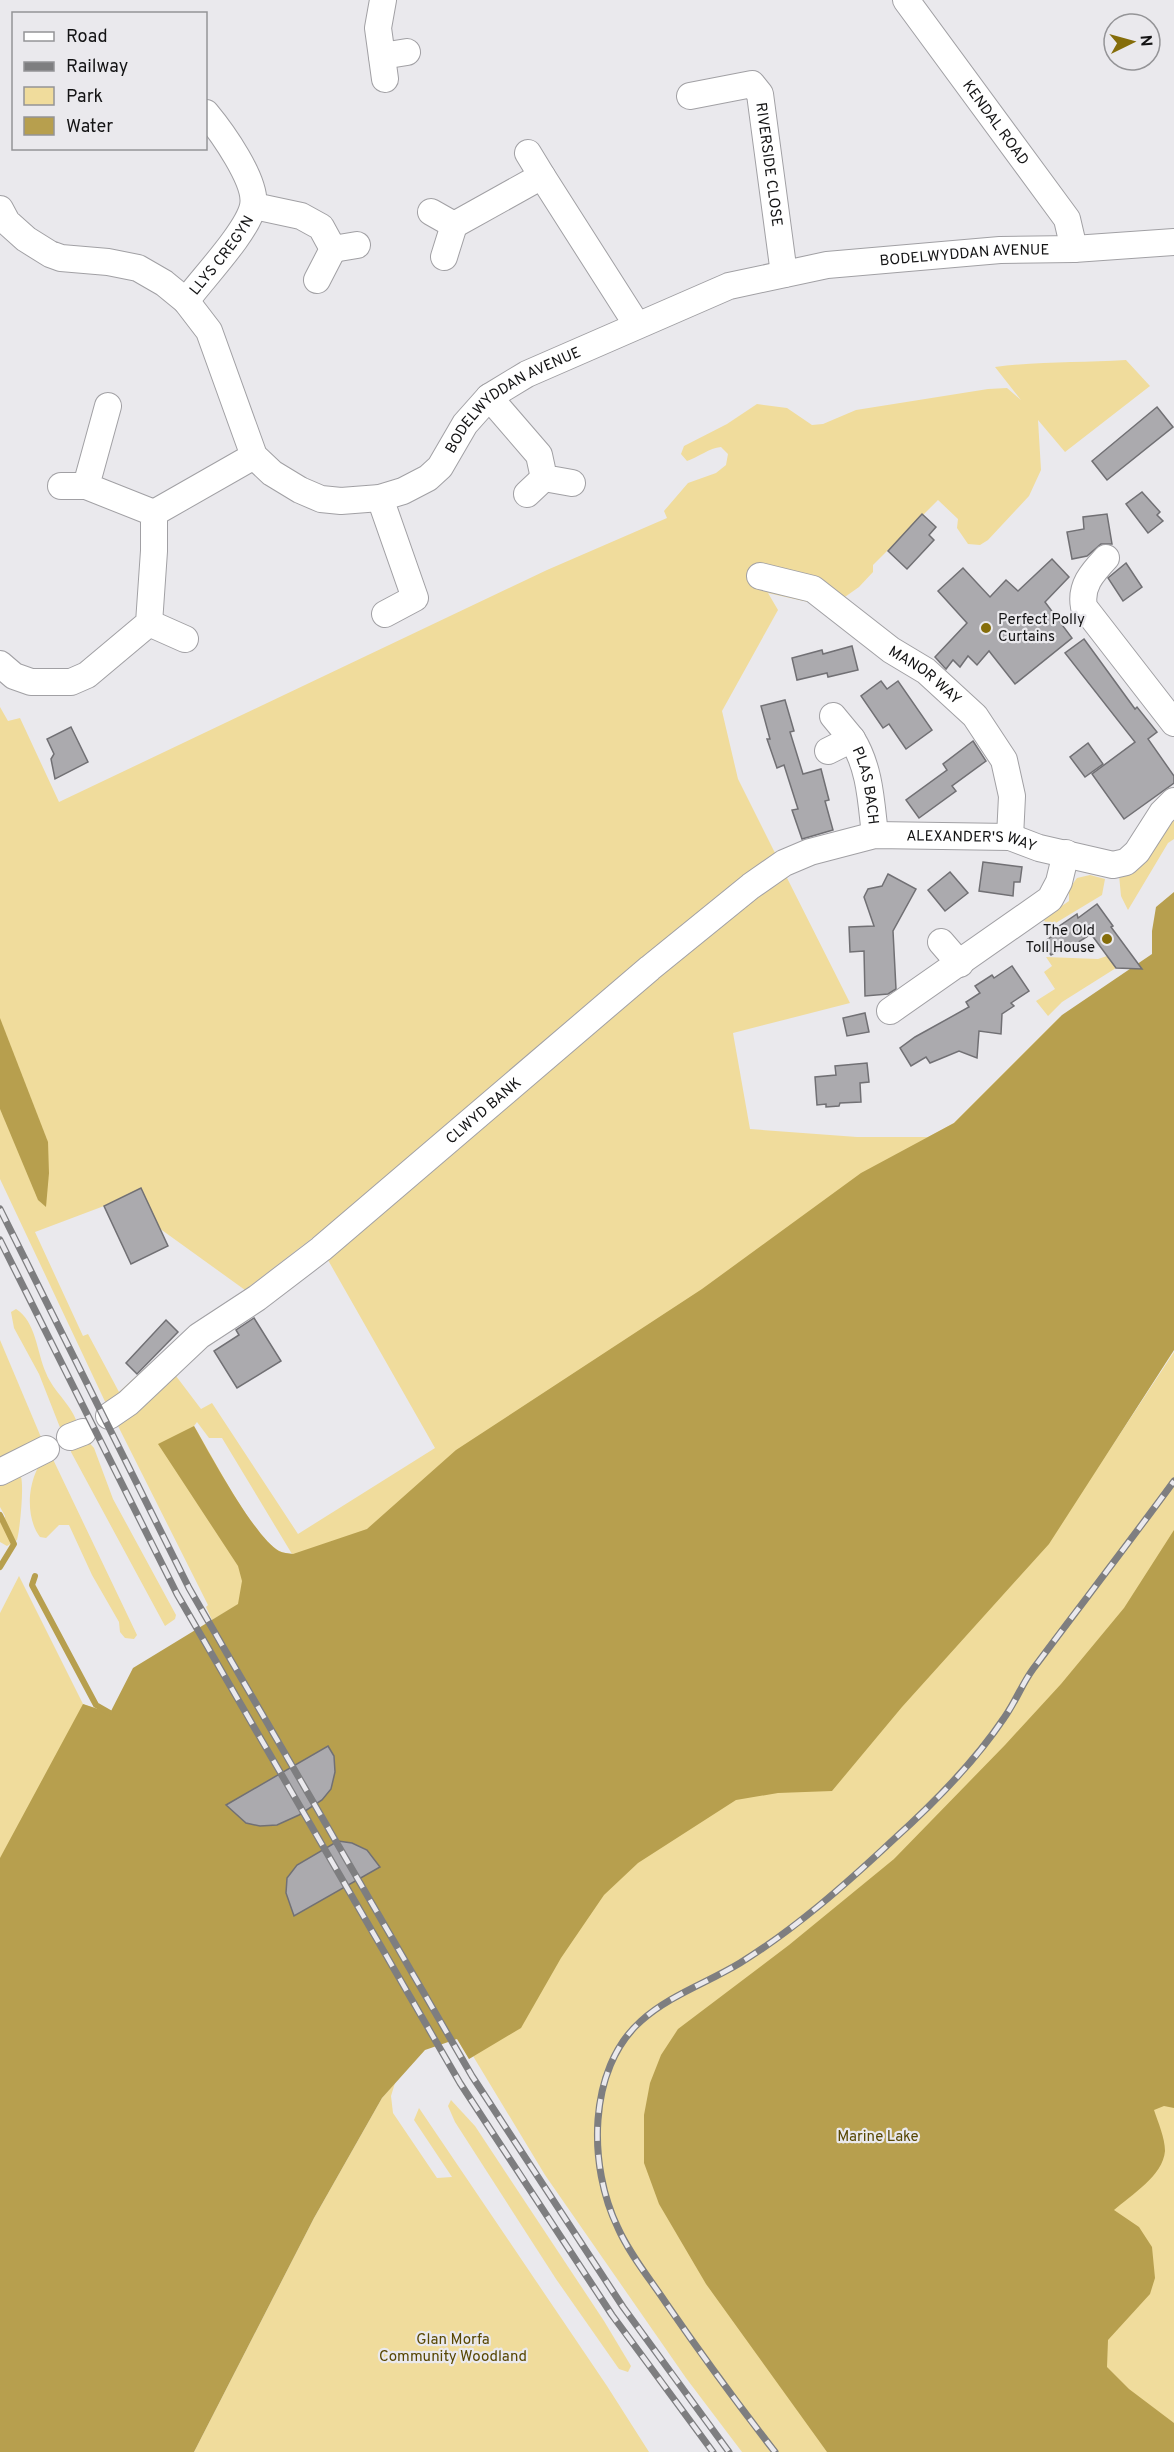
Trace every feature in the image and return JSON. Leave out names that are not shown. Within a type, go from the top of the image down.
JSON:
[{"type":"street","points":[[383,0],[378,28],[391,62]]},
{"type":"street","name":"KENDAL ROAD","points":[[906,0],[1066,219],[1074,249]]},
{"type":"street","name":"RIVERSIDE CLOSE","points":[[690,96],[752,84],[760,94],[784,274]]},
{"type":"street","name":"LLYS CREGYN","points":[[186,300],[243,227],[254,206],[245,172],[218,127],[207,114]]},
{"type":"street","points":[[528,153],[638,325]]},
{"type":"street","points":[[444,257],[454,225],[542,176]]},
{"type":"street","name":"LLYS CREGYN","points":[[254,206],[301,216],[321,227],[345,247],[317,280]]},
{"type":"street","points":[[0,209],[7,222],[20,234],[50,254],[61,258],[108,262],[138,268],[164,282],[186,300],[209,331],[254,456],[154,513],[74,486],[108,406]]},
{"type":"street","points":[[431,212],[454,225]]},
{"type":"street","name":"BODELWYDDAN AVENUE","points":[[254,456],[282,479],[321,499],[341,501],[380,498],[403,491],[428,478],[440,467],[465,424],[489,397],[527,374],[729,286],[827,265],[988,251],[1074,249],[1174,242]]},
{"type":"street","points":[[489,397],[539,455],[535,486],[572,483]]},
{"type":"street","points":[[380,498],[418,608],[385,614]]},
{"type":"street","points":[[0,664],[14,676],[21,691],[53,683],[71,682],[87,675],[150,623],[154,513]]},
{"type":"street","points":[[1106,558],[1084,586],[1084,607],[1174,723]]},
{"type":"street","name":"MANOR WAY","points":[[760,576],[813,589],[891,650],[926,671],[975,716],[1004,760],[1012,796],[1010,837]]},
{"type":"street","points":[[150,623],[185,639]]},
{"type":"street","name":"PLAS BACH","points":[[833,716],[861,754],[868,775],[875,835]]},
{"type":"street","name":"PLAS BACH","points":[[828,751],[852,739]]},
{"type":"street","name":"ALEXANDER'S WAY","points":[[875,835],[1010,837],[1039,848],[1113,865],[1126,862],[1137,852],[1162,813],[1174,801]]},
{"type":"street","name":"CLWYD BANK","points":[[109,1416],[128,1403],[199,1336],[257,1298],[321,1249],[650,968],[751,886],[784,863],[810,852],[875,835]]},
{"type":"street","points":[[890,1011],[1050,899],[1059,882],[1066,853]]},
{"type":"street","points":[[940,942],[960,964]]},
{"type":"street","points":[[0,1472],[46,1449]]},
{"type":"green space","points":[[1126,360],[1150,386],[1065,452],[1038,420],[1041,470],[1029,496],[988,540],[980,545],[968,544],[957,528],[958,519],[938,500],[873,565],[873,572],[859,587],[842,599],[835,597],[808,602],[768,593],[778,610],[722,711],[738,779],[777,857],[328,1226],[245,1290],[159,1228],[141,1189],[104,1206],[35,1232],[83,1336],[88,1334],[119,1392],[154,1360],[159,1365],[109,1410],[0,1179],[0,707],[8,721],[20,718],[59,802],[547,570],[667,518],[664,511],[688,483],[716,473],[726,465],[728,454],[721,447],[687,461],[681,454],[684,446],[727,424],[757,404],[787,408],[812,425],[823,424],[856,410],[988,389],[1007,388],[1021,400],[995,367]]},
{"type":"green space","points":[[1174,815],[1174,839],[1168,843],[1128,910],[1121,896],[1119,875]]},
{"type":"green space","points":[[785,874],[850,1003],[733,1033],[750,1129],[857,1137],[928,1137],[954,1123],[1062,1015],[848,1248],[212,1620],[206,1607],[208,1605],[118,1426],[173,1372],[201,1409],[212,1403],[298,1534],[435,1448],[324,1253],[487,1115]],"holes":[[[197,1422],[209,1438],[222,1438],[292,1554],[279,1551],[257,1529],[194,1426]]]},
{"type":"green space","points":[[1090,875],[1105,879],[1102,895],[1049,927],[1043,919],[1069,901],[1069,889],[1077,878]]},
{"type":"green space","points":[[1107,956],[1116,968],[1062,1002],[1048,1016],[1036,1001],[1055,989],[1044,972],[1052,966],[1046,957],[1098,959]]},
{"type":"green space","points":[[16,1309],[28,1321],[49,1380],[71,1410],[78,1425],[61,1430],[39,1374],[14,1328],[11,1312]]},
{"type":"green space","points":[[0,1340],[43,1442],[0,1464]]},
{"type":"green space","name":"Marine Lake","points":[[1174,1350],[1089,1481],[1174,1352],[1174,2452],[742,2452],[686,2378],[545,2175],[473,2056],[469,2059],[443,2015]]},
{"type":"green space","points":[[84,1437],[94,1448],[113,1499],[176,1615],[175,1619],[165,1626],[71,1452],[72,1444]]},
{"type":"green space","points":[[50,1453],[137,1635],[134,1639],[125,1638],[120,1632],[119,1622],[92,1575],[69,1525],[59,1525],[46,1538],[40,1537],[35,1528],[31,1517],[30,1493],[37,1470]]},
{"type":"green space","points":[[14,1474],[21,1477],[22,1498],[17,1540],[7,1546],[0,1542],[0,1520],[3,1525],[5,1516],[0,1507],[0,1481]]},
{"type":"green space","points":[[19,1576],[83,1704],[110,1713],[0,1954],[0,1613]]},
{"type":"green space","name":"Glan Morfa Community Woodland","points":[[395,2083],[391,2096],[393,2113],[437,2178],[452,2177],[414,2120],[419,2108],[649,2452],[194,2452],[314,2218],[382,2098]]},
{"type":"green space","points":[[451,2100],[475,2126],[604,2321],[631,2366],[628,2372],[619,2369],[556,2279],[455,2122],[448,2106]]},
{"type":"water","points":[[1174,892],[1174,1350],[1049,1544],[902,1707],[832,1791],[778,1793],[736,1800],[638,1863],[604,1895],[561,1958],[521,2028],[469,2059],[457,2039],[425,2050],[382,2098],[314,2218],[194,2452],[0,2452],[0,1858],[83,1704],[110,1713],[133,1668],[238,1604],[242,1581],[238,1566],[158,1444],[194,1426],[246,1513],[269,1543],[281,1552],[293,1554],[367,1529],[456,1450],[702,1289],[861,1173],[954,1123],[1062,1015],[1152,954],[1152,931],[1156,907]]},
{"type":"water","points":[[0,1018],[48,1142],[49,1173],[46,1207],[38,1200],[0,1109]]},
{"type":"water","name":"Marine Lake","points":[[1174,1530],[1174,2108],[1164,2106],[1154,2110],[1165,2146],[1159,2169],[1114,2210],[1139,2227],[1152,2247],[1155,2278],[1150,2294],[1108,2340],[1107,2367],[1129,2389],[1174,2423],[1174,2452],[827,2452],[706,2284],[659,2204],[644,2163],[644,2115],[650,2083],[661,2055],[678,2029],[789,1945],[894,1859],[1005,1745],[1061,1684],[1124,1608]]},
{"type":"building","points":[[1157,407],[1173,427],[1107,480],[1092,461]]},
{"type":"building","points":[[1142,492],[1160,512],[1157,515],[1163,521],[1148,533],[1126,504]]},
{"type":"building","points":[[922,514],[936,527],[929,535],[934,540],[907,569],[888,551]]},
{"type":"building","points":[[1107,514],[1112,544],[1101,544],[1087,556],[1072,559],[1067,532],[1084,529],[1083,517]]},
{"type":"building","points":[[1052,559],[1069,577],[1045,602],[1072,638],[1015,684],[989,651],[977,665],[968,656],[960,667],[953,660],[946,669],[935,657],[967,623],[938,591],[963,568],[990,597],[1006,580],[1018,591]]},
{"type":"building","points":[[1126,563],[1142,587],[1123,601],[1108,578]]},
{"type":"building","points":[[1084,639],[1135,709],[1137,707],[1157,732],[1148,739],[1174,776],[1174,783],[1124,819],[1092,774],[1135,742],[1065,653]]},
{"type":"building","points":[[852,646],[858,670],[828,677],[827,673],[797,680],[792,658],[822,650],[823,654]]},
{"type":"building","points":[[881,681],[887,689],[898,681],[932,730],[906,749],[889,724],[883,728],[861,696]]},
{"type":"building","points":[[785,700],[794,731],[790,732],[803,774],[821,769],[829,800],[825,801],[833,830],[802,839],[792,810],[798,809],[784,765],[777,768],[767,739],[770,739],[761,706]]},
{"type":"building","points":[[71,727],[88,762],[55,779],[51,759],[54,754],[47,739]]},
{"type":"building","points":[[973,741],[986,761],[952,786],[956,791],[919,818],[906,800],[947,770],[943,764]]},
{"type":"building","points":[[1088,743],[1103,764],[1085,777],[1070,757]]},
{"type":"building","points":[[983,862],[1022,867],[1020,882],[1014,882],[1013,896],[979,891]]},
{"type":"building","points":[[950,872],[968,893],[945,911],[928,890]]},
{"type":"building","points":[[888,874],[916,889],[893,931],[896,989],[888,994],[865,996],[864,951],[850,952],[849,927],[874,926],[864,897],[868,889],[882,886]]},
{"type":"building","name":"The Old Toll House","points":[[1097,904],[1142,969],[1116,968],[1091,934],[1063,952],[1061,949],[1051,955],[1042,943],[1057,933],[1055,929],[1077,914],[1078,918]]},
{"type":"building","points":[[1012,966],[1029,991],[1011,1003],[1014,1006],[1002,1014],[1001,1034],[979,1031],[977,1058],[959,1051],[930,1063],[926,1057],[911,1066],[900,1048],[969,1007],[966,1002],[980,993],[975,986],[992,975],[994,978]]},
{"type":"building","points":[[865,1013],[869,1032],[847,1036],[843,1018]]},
{"type":"building","points":[[867,1063],[869,1082],[860,1083],[861,1102],[840,1103],[839,1106],[826,1107],[826,1104],[817,1105],[815,1077],[836,1075],[835,1066]]},
{"type":"building","points":[[141,1188],[168,1246],[131,1264],[104,1206]]},
{"type":"building","points":[[254,1318],[281,1361],[237,1388],[214,1351],[239,1335],[236,1330]]},
{"type":"building","points":[[166,1320],[178,1332],[137,1374],[126,1363]]},
{"type":"building","points":[[328,1746],[334,1756],[335,1772],[331,1789],[322,1800],[299,1815],[277,1825],[260,1826],[246,1823],[226,1805]]},
{"type":"building","points":[[338,1841],[352,1843],[367,1850],[380,1867],[294,1916],[286,1893],[287,1878],[297,1865]]},
{"type":"waterway","points":[[0,1515],[14,1544],[0,1567]]},
{"type":"waterway","points":[[35,1576],[32,1585],[96,1705],[110,1713]]},
{"type":"tram line","points":[[775,2452],[679,2322],[634,2257],[618,2228],[608,2204],[601,2177],[598,2148],[598,2120],[602,2092],[610,2065],[623,2041],[652,2012],[676,1996],[740,1963],[780,1936],[857,1873],[938,1797],[992,1735],[1033,1669],[1174,1481]]},
{"type":"railway","points":[[0,1209],[189,1588],[472,2076],[623,2307],[729,2452]]},
{"type":"railway","points":[[0,1240],[177,1594],[460,2083],[612,2315],[713,2452]]},
{"type":"railway","points":[[775,2452],[679,2322],[634,2257],[618,2228],[608,2204],[601,2177],[598,2148],[598,2120],[602,2092],[610,2065],[623,2041],[652,2012],[676,1996],[740,1963],[780,1936],[857,1873],[938,1797],[992,1735],[1033,1669],[1174,1481]]},
{"type":"place","name":"Perfect Polly Curtains","points":[[986,628]]},
{"type":"place","name":"The Old Toll House","points":[[1107,939]]}]
